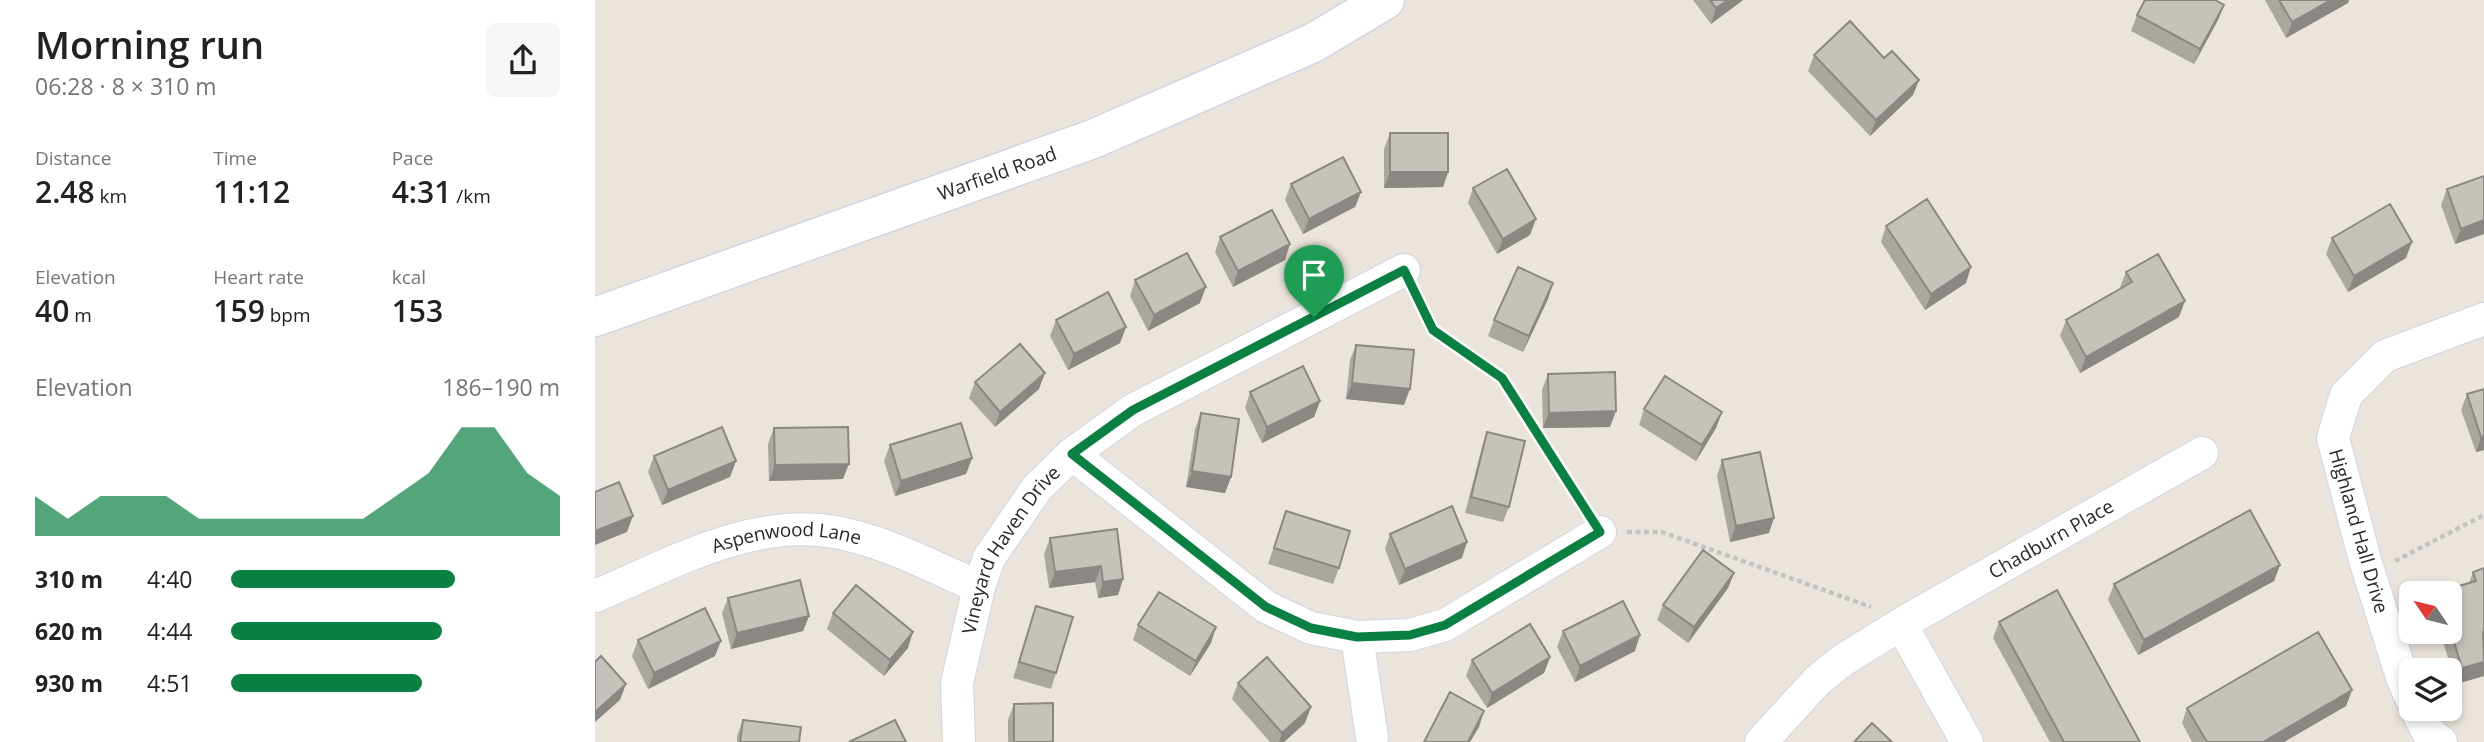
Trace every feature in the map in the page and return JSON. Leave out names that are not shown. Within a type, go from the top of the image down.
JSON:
[{"type":"street","name":"Warfield Road","points":[[595,317],[1093,139],[1313,43],[1385,0]]},
{"type":"street","name":"Vineyard Haven Drive","points":[[959,742],[957,683],[979,587],[989,558],[1037,488],[1072,454],[1133,410],[1404,270]]},
{"type":"street","name":"Highland Hall Drive","points":[[2399,667],[2333,438],[2346,395],[2385,356],[2484,319]]},
{"type":"street","name":"Chadburn Place","points":[[1761,742],[1818,680],[1843,660],[2201,453]]},
{"type":"street","points":[[1072,454],[1266,607],[1311,628],[1357,637],[1410,635],[1445,625],[1600,532]]},
{"type":"street","name":"Aspenwood Lane","points":[[595,596],[734,539],[803,529],[834,532],[887,547],[979,587]]},
{"type":"street","points":[[1905,623],[1968,742]]},
{"type":"street","points":[[1357,637],[1372,737]]},
{"type":"path","points":[[1404,270],[1433,330],[1502,378],[1600,532],[1662,532],[1905,623]]},
{"type":"path","points":[[2370,574],[2484,515]]},
{"type":"building","points":[[1710,0],[1728,0],[1716,8]]},
{"type":"building","points":[[2145,0],[2215,0],[2224,5],[2200,49],[2137,15]]},
{"type":"building","points":[[2279,0],[2331,0],[2292,22]]},
{"type":"building","points":[[1850,21],[1884,58],[1892,51],[1919,80],[1876,120],[1814,55]]},
{"type":"building","points":[[1390,133],[1448,133],[1448,172],[1390,172]]},
{"type":"building","points":[[1343,157],[1361,192],[1309,219],[1291,184]]},
{"type":"building","points":[[1507,169],[1536,219],[1503,239],[1473,188]]},
{"type":"building","points":[[2484,176],[2484,220],[2461,229],[2447,189]]},
{"type":"building","points":[[1927,199],[1971,267],[1931,294],[1886,226]]},
{"type":"building","points":[[2390,204],[2412,242],[2354,276],[2332,238]]},
{"type":"building","points":[[1272,210],[1290,244],[1238,271],[1220,237]]},
{"type":"building","points":[[1187,253],[1206,287],[1154,315],[1135,280]]},
{"type":"building","points":[[2158,254],[2185,301],[2086,357],[2066,320],[2132,282],[2126,272]]},
{"type":"building","points":[[1518,267],[1553,283],[1529,336],[1494,320]]},
{"type":"building","points":[[1108,292],[1126,327],[1074,354],[1056,320]]},
{"type":"building","points":[[1020,344],[1045,373],[1000,412],[975,382]]},
{"type":"building","points":[[1356,345],[1414,350],[1410,389],[1352,383]]},
{"type":"building","points":[[1303,366],[1320,401],[1267,427],[1250,392]]},
{"type":"building","points":[[1615,372],[1616,411],[1549,413],[1548,374]]},
{"type":"building","points":[[1665,376],[1722,412],[1702,445],[1644,409]]},
{"type":"building","points":[[2484,389],[2484,436],[2481,437],[2467,394]]},
{"type":"building","points":[[1201,413],[1239,419],[1231,477],[1192,471]]},
{"type":"building","points":[[961,423],[972,458],[901,481],[890,445]]},
{"type":"building","points":[[722,427],[736,461],[668,490],[654,456]]},
{"type":"building","points":[[848,427],[849,464],[775,465],[774,428]]},
{"type":"building","points":[[1487,432],[1525,441],[1509,507],[1471,497]]},
{"type":"building","points":[[1760,452],[1774,518],[1736,526],[1722,460]]},
{"type":"building","points":[[619,482],[633,516],[595,531],[595,492]]},
{"type":"building","points":[[1452,506],[1467,542],[1405,569],[1390,534]]},
{"type":"building","points":[[2250,510],[2280,565],[2144,640],[2114,584]]},
{"type":"building","points":[[1286,511],[1350,531],[1339,568],[1274,548]]},
{"type":"building","points":[[1117,529],[1123,579],[1103,582],[1101,566],[1055,572],[1050,538]]},
{"type":"building","points":[[1703,550],[1734,573],[1694,627],[1663,605]]},
{"type":"building","points":[[2484,568],[2484,662],[2462,668],[2462,658],[2459,658],[2455,644],[2462,644],[2462,585],[2476,581],[2473,572]]},
{"type":"building","points":[[800,580],[809,616],[737,633],[728,598]]},
{"type":"building","points":[[856,585],[913,632],[890,660],[833,613]]},
{"type":"building","points":[[2057,590],[2140,742],[2064,742],[1999,622]]},
{"type":"building","points":[[1159,592],[1216,627],[1196,661],[1138,625]]},
{"type":"building","points":[[1623,601],[1640,635],[1580,666],[1563,631]]},
{"type":"building","points":[[1036,606],[1073,617],[1056,673],[1019,662]]},
{"type":"building","points":[[705,608],[721,641],[654,673],[638,640]]},
{"type":"building","points":[[1530,624],[1550,657],[1492,693],[1472,660]]},
{"type":"building","points":[[2318,632],[2352,690],[2263,742],[2207,742],[2187,708]]},
{"type":"building","points":[[601,656],[626,684],[595,712],[595,662]]},
{"type":"building","points":[[1267,657],[1311,707],[1282,733],[1238,683]]},
{"type":"building","points":[[1450,692],[1484,711],[1468,742],[1424,742]]},
{"type":"building","points":[[1053,703],[1053,742],[1014,742],[1014,704]]},
{"type":"building","points":[[743,720],[801,727],[799,742],[740,742]]},
{"type":"building","points":[[895,720],[906,742],[849,742]]},
{"type":"building","points":[[1872,723],[1892,742],[1854,742]]},
{"type":"route","points":[[1404,270],[1433,330],[1502,378],[1600,532],[1445,625],[1410,635],[1357,637],[1311,628],[1266,607],[1072,454],[1133,410],[1314,317],[1404,270]]}]
